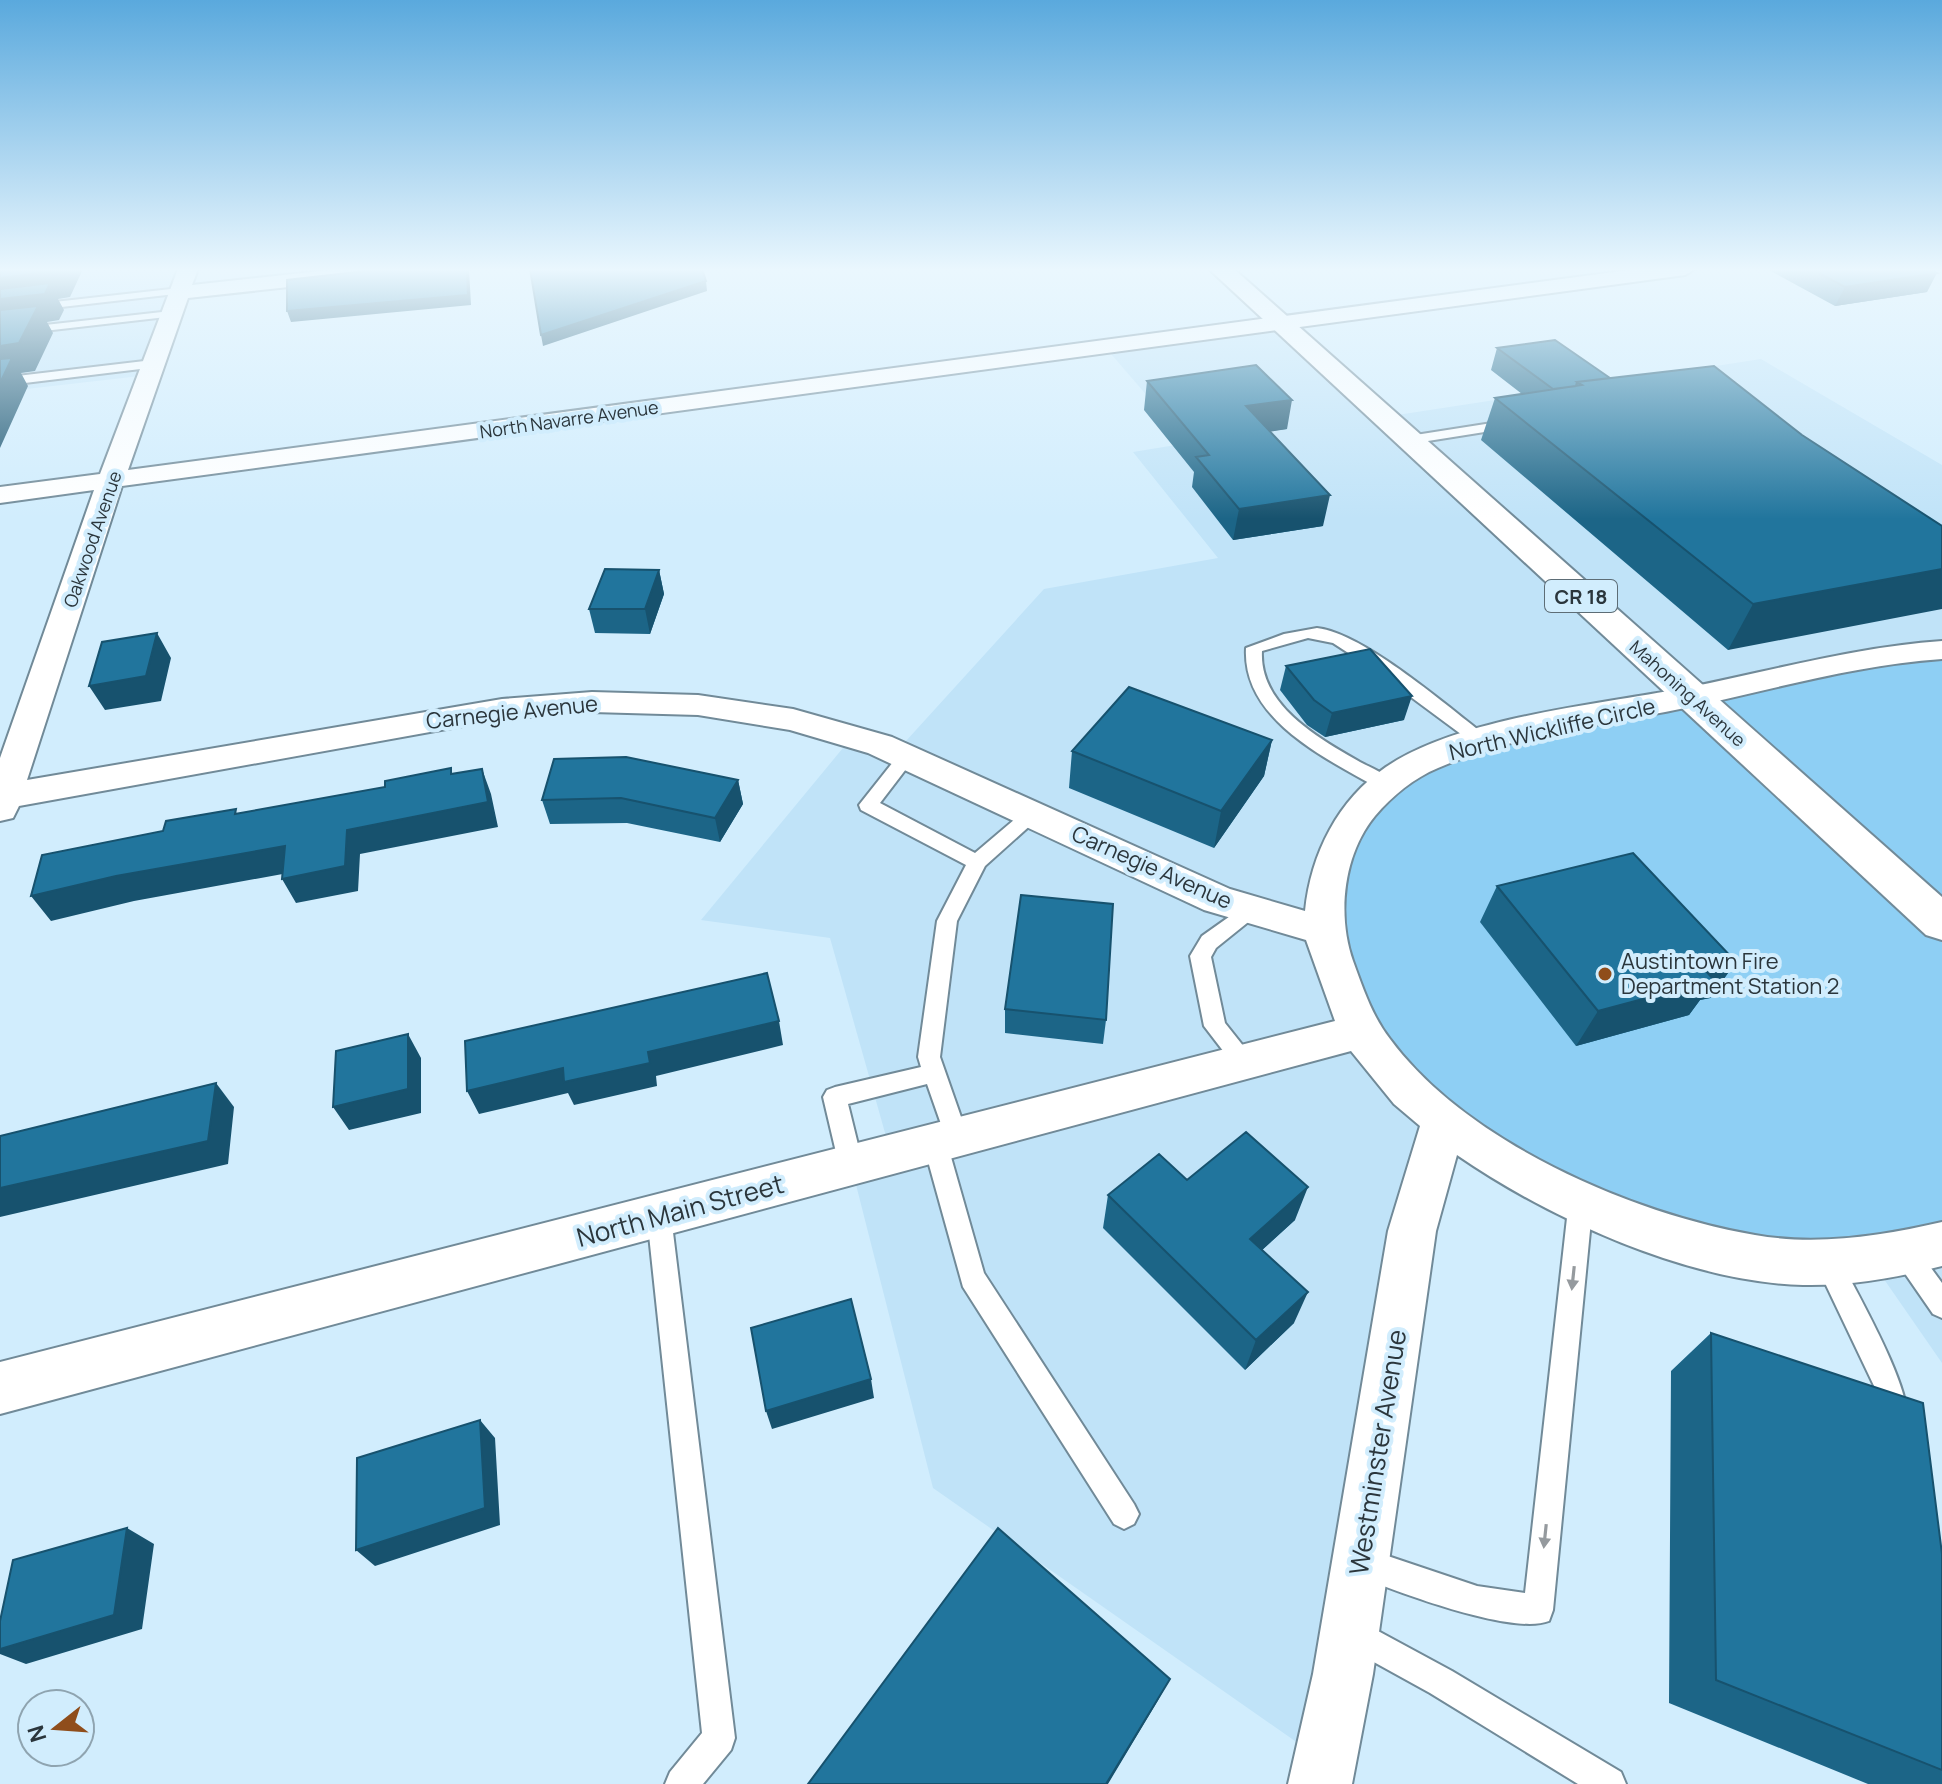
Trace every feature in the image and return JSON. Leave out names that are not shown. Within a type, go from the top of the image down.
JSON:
[{"type":"main road","name":"Mahoning Avenue","points":[[1312,352],[1942,923]]},
{"type":"street","name":"Oakwood Avenue","points":[[1,801],[157,352]]},
{"type":"street","name":"North Navarre Avenue","points":[[0,495],[1069,352]]},
{"type":"street","name":"North Wickliffe Circle","points":[[1924,1249],[1828,1262],[1757,1258],[1676,1240],[1581,1200],[1443,1123],[1379,1058],[1361,1031],[1341,987],[1324,931],[1331,876],[1347,830],[1387,785],[1425,760],[1483,742],[1874,657],[1942,650]]},
{"type":"street","name":"Carnegie Avenue","points":[[1,801],[450,717],[592,702],[651,702],[740,710],[793,720],[907,756],[1218,900],[1324,931]]},
{"type":"street","name":"North Main Street","points":[[0,1388],[1361,1031]]},
{"type":"street","name":"Westminster Avenue","points":[[1320,1784],[1349,1631],[1412,1231],[1443,1123]]},
{"type":"lane","points":[[0,382],[153,364]]},
{"type":"lane","points":[[1409,440],[1521,422]]},
{"type":"lane","points":[[1387,785],[1320,747],[1270,701],[1254,672],[1254,648],[1300,636],[1327,634],[1362,654],[1483,742]]},
{"type":"lane","points":[[907,756],[868,805],[977,862]]},
{"type":"lane","points":[[1034,814],[977,862],[947,921],[929,1057],[972,1278],[1124,1514]]},
{"type":"lane","points":[[1245,1062],[1215,1026],[1200,956],[1209,942],[1250,910]]},
{"type":"lane","points":[[851,1165],[835,1097],[934,1073]]},
{"type":"lane","points":[[1360,1562],[1477,1601],[1538,1610],[1581,1200]]},
{"type":"lane","points":[[659,1216],[719,1738],[682,1784]]},
{"type":"lane","points":[[1924,1249],[1942,1305]]},
{"type":"lane","points":[[1828,1262],[1889,1388],[1903,1444]]},
{"type":"lane","points":[[1349,1631],[1441,1682],[1609,1784]]},
{"type":"shaded area","points":[[0,352],[157,352],[149,375],[0,392]]},
{"type":"shaded area","points":[[1110,352],[1312,352],[1384,417],[1761,359],[1942,465],[1942,650],[1443,1123],[1325,1762],[933,1488],[851,1165],[891,1154],[830,938],[701,920],[852,737],[896,752],[1044,589],[1218,558],[1133,452],[1188,443]]},
{"type":"shaded area","points":[[1942,650],[1942,1244],[1803,1262],[1547,1184],[1361,1031],[1331,876],[1347,830],[1425,760]]},
{"type":"shaded area","points":[[1942,1244],[1942,1363],[1870,1259]]},
{"type":"building","points":[[1503,352],[1573,352],[1610,378],[1553,389]]},
{"type":"building","points":[[12,358],[0,383],[0,359]]},
{"type":"building","points":[[1256,365],[1292,400],[1246,406],[1330,495],[1239,509],[1196,457],[1209,455],[1147,381]]},
{"type":"building","points":[[1714,366],[1802,435],[1942,526],[1942,569],[1753,604],[1495,398],[1582,385],[1577,382]]},
{"type":"building","points":[[605,569],[659,570],[645,609],[589,609]]},
{"type":"building","points":[[157,633],[146,676],[89,686],[102,642]]},
{"type":"building","points":[[1370,649],[1412,696],[1332,713],[1314,700],[1286,666]]},
{"type":"building","points":[[1129,687],[1272,740],[1221,811],[1072,751]]},
{"type":"building","points":[[626,757],[738,780],[715,818],[621,798],[542,800],[554,759]]},
{"type":"building","points":[[451,768],[451,774],[482,769],[488,802],[347,830],[345,866],[282,879],[285,846],[116,876],[31,896],[42,855],[163,831],[166,821],[236,809],[235,814],[385,787],[385,781]]},
{"type":"building","points":[[1633,853],[1736,962],[1705,970],[1714,980],[1598,1011],[1497,886]]},
{"type":"building","points":[[1021,895],[1113,904],[1106,1020],[1005,1009]]},
{"type":"building","points":[[767,973],[779,1021],[648,1052],[650,1063],[564,1082],[563,1068],[467,1091],[465,1041]]},
{"type":"building","points":[[408,1034],[408,1089],[333,1107],[336,1051]]},
{"type":"building","points":[[216,1083],[208,1141],[0,1188],[0,1136]]},
{"type":"building","points":[[1246,1132],[1308,1187],[1250,1239],[1308,1292],[1256,1340],[1108,1195],[1159,1154],[1187,1180]]},
{"type":"building","points":[[851,1299],[871,1379],[766,1411],[751,1328]]},
{"type":"building","points":[[1711,1333],[1923,1403],[1942,1554],[1942,1770],[1716,1680]]},
{"type":"building","points":[[480,1420],[485,1508],[356,1550],[357,1458]]},
{"type":"building","points":[[127,1528],[114,1615],[0,1649],[0,1621],[13,1560]]},
{"type":"building","points":[[998,1528],[1170,1679],[1106,1784],[808,1784]]},
{"type":"place","name":"Austintown Fire Department Station 2","points":[[1605,974]]}]
